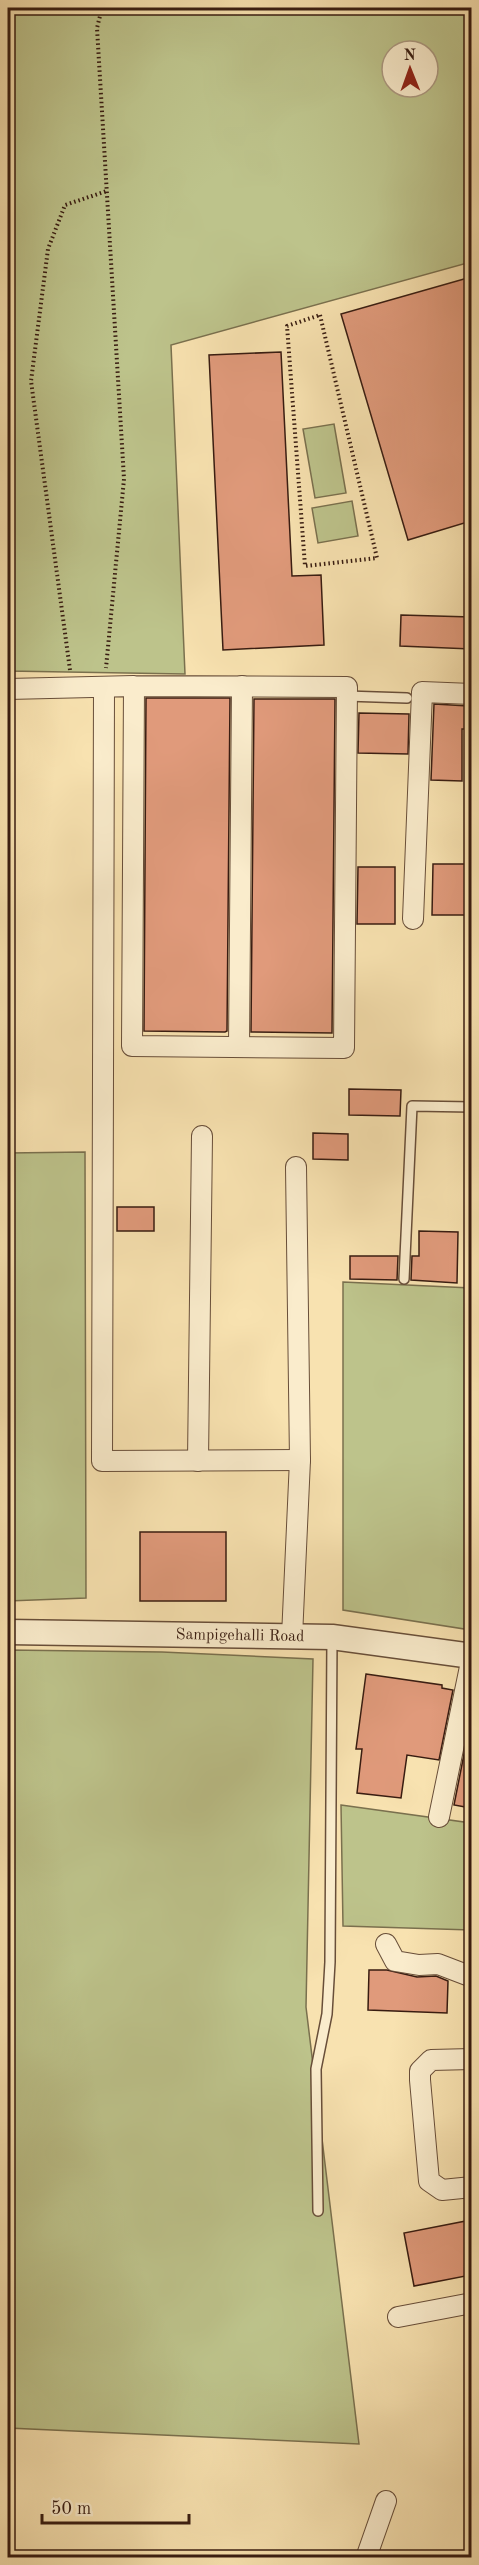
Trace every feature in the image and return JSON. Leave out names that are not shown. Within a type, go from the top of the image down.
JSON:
[{"type":"street","points":[[8,689],[134,686],[347,687],[344,1048],[132,1046],[134,686]]},
{"type":"street","points":[[239,1047],[242,686]]},
{"type":"street","points":[[104,687],[102,1461],[300,1460]]},
{"type":"street","points":[[413,919],[422,692],[471,694]]},
{"type":"street","points":[[198,1461],[202,1136]]},
{"type":"street","points":[[292,1637],[300,1460],[296,1167]]},
{"type":"street","name":"Sampigehalli Road","points":[[8,1632],[332,1637],[471,1657]]},
{"type":"street","points":[[439,1817],[471,1657]]},
{"type":"street","points":[[386,1944],[395,1961],[419,1965],[438,1964],[471,1977]]},
{"type":"street","points":[[471,2059],[431,2060],[420,2071],[429,2181],[442,2190],[471,2187]]},
{"type":"street","points":[[398,2317],[471,2303]]},
{"type":"street","points":[[366,2558],[386,2502]]},
{"type":"lane","points":[[346,696],[407,698]]},
{"type":"lane","points":[[404,1279],[412,1106],[471,1107]]},
{"type":"lane","points":[[318,2211],[316,2069],[327,2014],[330,1962],[332,1637]]},
{"type":"path","points":[[102,8],[97,28],[124,479],[104,687]]},
{"type":"path","points":[[72,687],[31,381],[48,249],[65,205],[107,191]]},
{"type":"path","points":[[320,315],[377,558],[305,566],[286,326],[320,315]]},
{"type":"green space","points":[[8,8],[471,8],[471,262],[171,345],[185,674],[8,671]]},
{"type":"green space","points":[[334,424],[346,493],[315,498],[303,429]]},
{"type":"green space","points":[[352,501],[358,536],[318,543],[312,508]]},
{"type":"green space","points":[[85,1152],[86,1598],[8,1601],[8,1153]]},
{"type":"green space","points":[[343,1282],[471,1288],[471,1630],[343,1610]]},
{"type":"green space","points":[[8,1650],[162,1652],[313,1659],[306,2007],[359,2444],[8,2428]]},
{"type":"green space","points":[[341,1805],[471,1823],[471,1930],[343,1926]]},
{"type":"building","points":[[471,277],[471,480],[467,481],[471,498],[471,521],[408,540],[341,314]]},
{"type":"building","points":[[281,352],[292,576],[321,575],[324,645],[223,650],[209,355]]},
{"type":"building","points":[[401,615],[471,617],[471,649],[400,646]]},
{"type":"building","points":[[146,698],[230,698],[227,1031],[225,1032],[144,1031]]},
{"type":"building","points":[[254,699],[335,699],[332,1033],[251,1032]]},
{"type":"building","points":[[434,704],[468,706],[468,729],[462,729],[462,781],[431,780]]},
{"type":"building","points":[[359,713],[409,714],[408,754],[358,753]]},
{"type":"building","points":[[433,864],[465,864],[465,915],[432,915]]},
{"type":"building","points":[[358,867],[395,867],[395,924],[357,924]]},
{"type":"building","points":[[349,1089],[401,1090],[400,1116],[349,1115]]},
{"type":"building","points":[[313,1133],[348,1134],[348,1160],[313,1159]]},
{"type":"building","points":[[117,1207],[154,1207],[154,1231],[117,1231]]},
{"type":"building","points":[[419,1231],[458,1232],[457,1283],[411,1280],[412,1256],[419,1256]]},
{"type":"building","points":[[350,1256],[398,1256],[397,1280],[350,1279]]},
{"type":"building","points":[[140,1532],[226,1532],[226,1601],[140,1601]]},
{"type":"building","points":[[366,1674],[442,1685],[442,1688],[453,1690],[439,1760],[407,1755],[401,1798],[357,1793],[362,1749],[356,1749]]},
{"type":"building","points":[[471,1719],[471,1808],[454,1805]]},
{"type":"building","points":[[369,1970],[387,1970],[417,1977],[436,1976],[448,1981],[447,2013],[368,2010]]},
{"type":"building","points":[[471,2220],[471,2275],[414,2286],[404,2233]]}]
